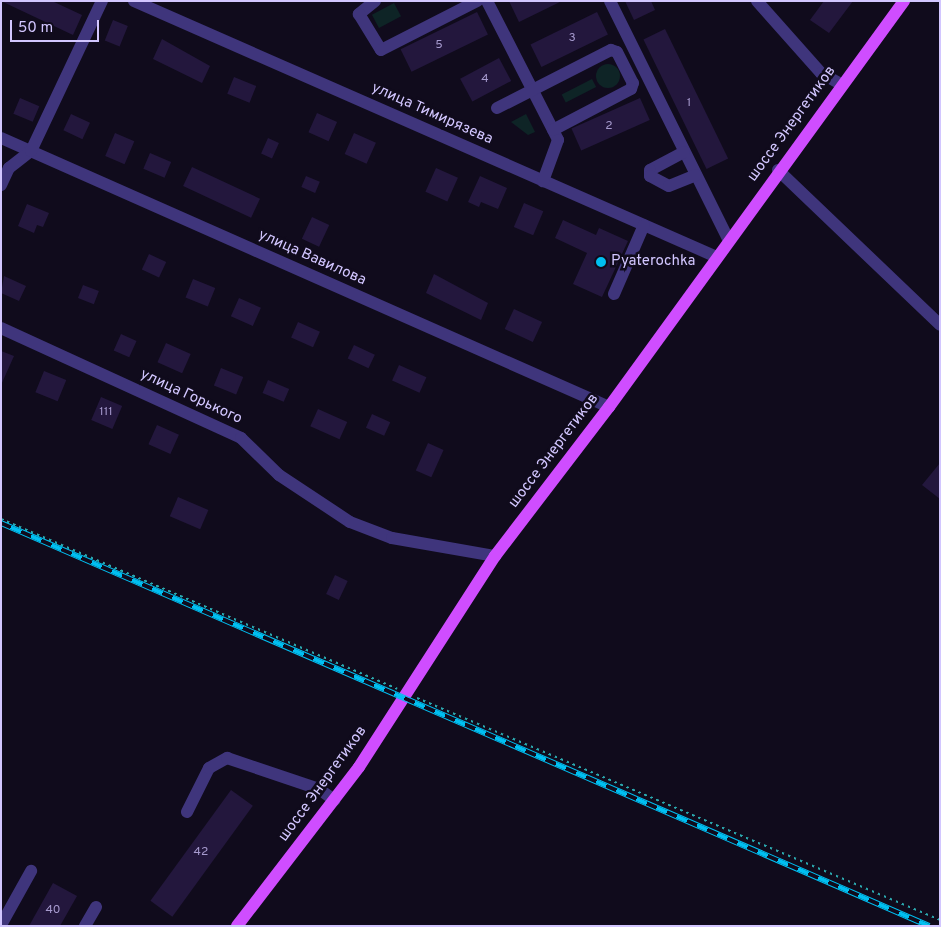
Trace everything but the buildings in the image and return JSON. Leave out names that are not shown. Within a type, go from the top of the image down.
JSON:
[{"type":"main road","name":"шоссе Энергетиков","points":[[237,926],[334,800],[495,556],[609,407],[840,84],[904,1]]},
{"type":"street","points":[[1,185],[5,168],[31,151],[102,1]]},
{"type":"street","name":"улица Тимирязева","points":[[134,1],[717,257]]},
{"type":"street","points":[[375,1],[359,14],[381,50],[477,1]]},
{"type":"street","points":[[488,1],[558,140],[543,181]]},
{"type":"street","points":[[610,1],[728,239]]},
{"type":"street","points":[[757,1],[821,73],[840,84]]},
{"type":"street","points":[[497,108],[611,50],[617,52],[633,83],[631,89],[553,130]]},
{"type":"street","name":"улица Вавилова","points":[[1,138],[609,407]]},
{"type":"street","points":[[684,152],[650,170],[650,176],[670,186],[696,175]]},
{"type":"street","points":[[778,170],[940,325]]},
{"type":"street","points":[[614,294],[644,225]]},
{"type":"street","name":"улица Горького","points":[[1,328],[241,438],[278,474],[350,522],[392,538],[495,556]]},
{"type":"street","points":[[187,812],[209,768],[227,758],[319,789],[334,800]]},
{"type":"street","points":[[1,925],[31,871]]},
{"type":"street","points":[[85,926],[96,907]]},
{"type":"path","points":[[1,519],[940,920]]},
{"type":"green space","points":[[394,3],[401,16],[379,28],[372,15]]},
{"type":"green space","points":[[608,64],[613,65],[619,71],[619,81],[613,87],[608,88],[603,87],[597,81],[596,76],[597,71],[603,65]]},
{"type":"green space","points":[[592,79],[596,87],[566,102],[562,94]]},
{"type":"green space","points":[[526,114],[535,132],[528,135],[511,122]]},
{"type":"railway","points":[[1,523],[929,926]]},
{"type":"place","name":"Pyaterochka","points":[[601,262]]}]
